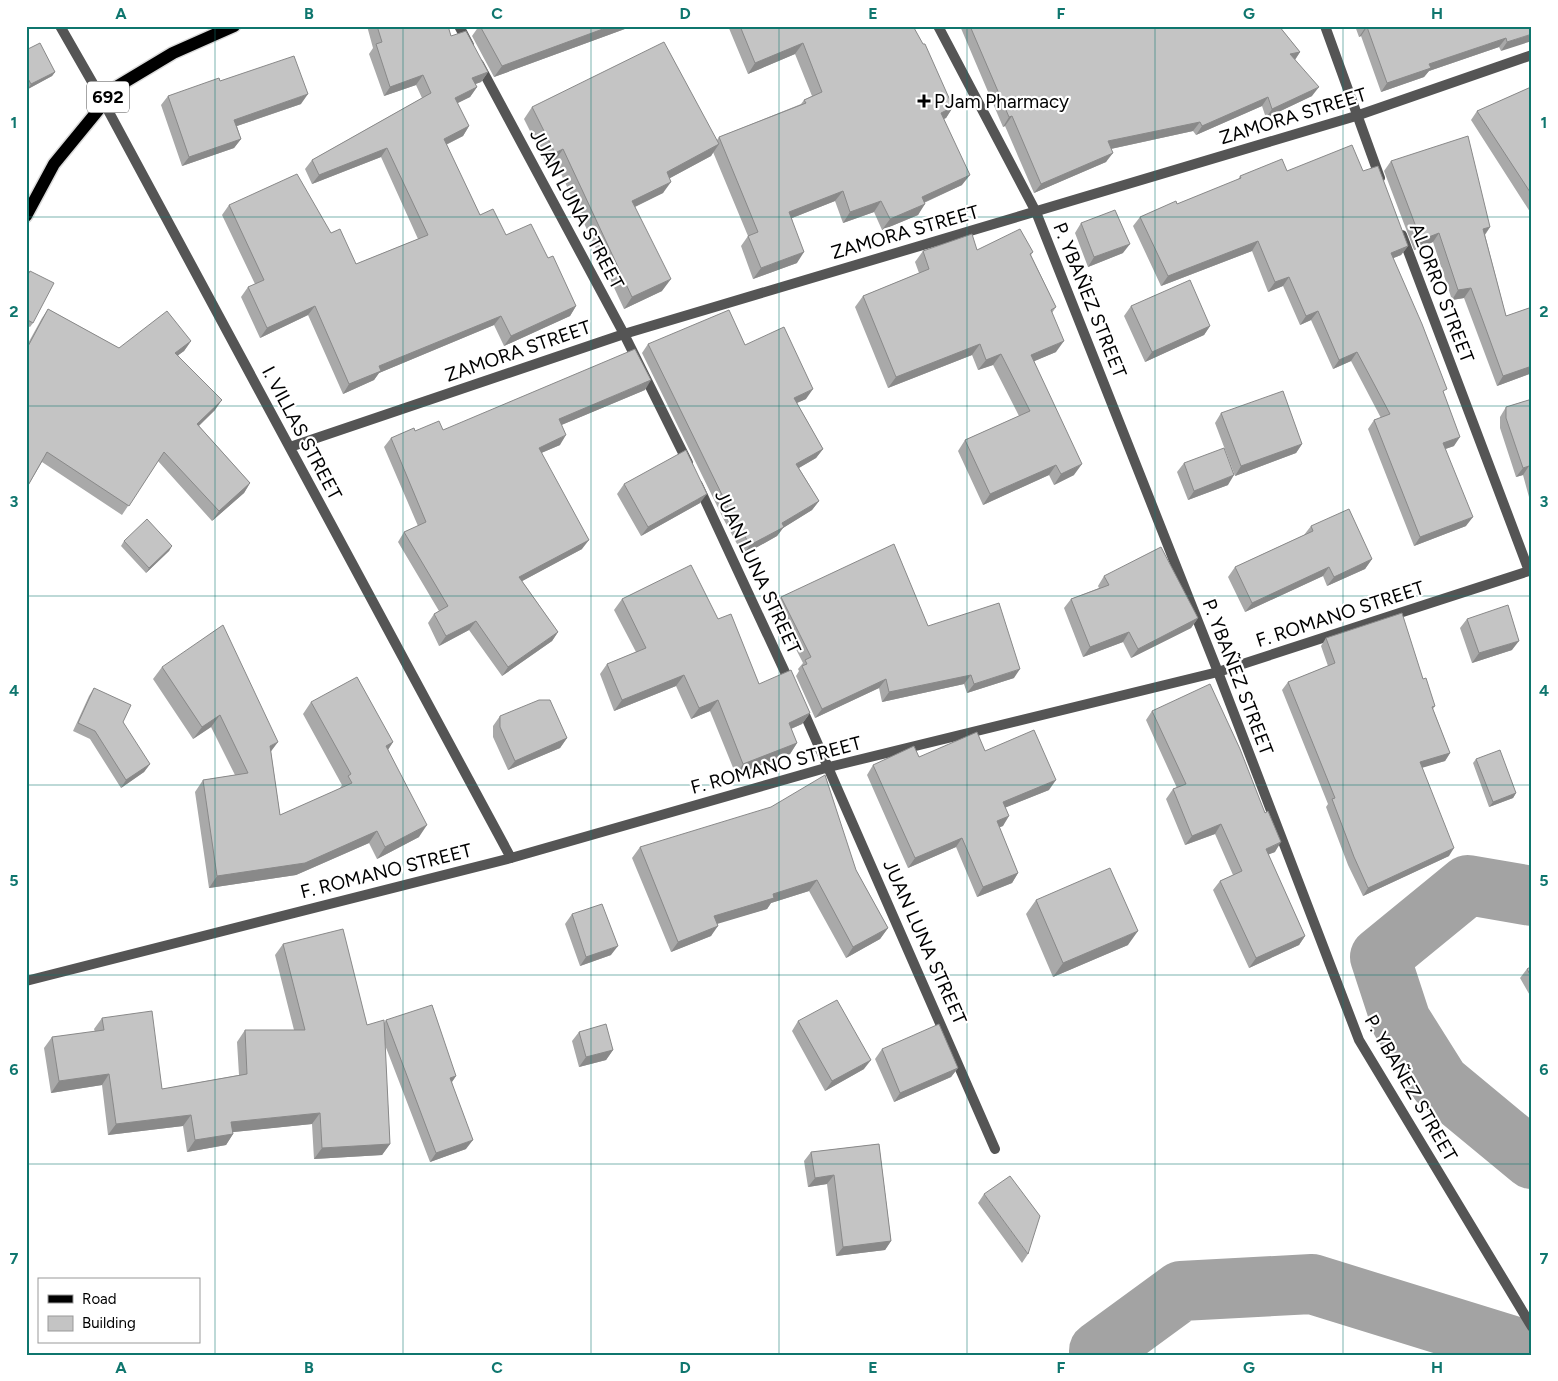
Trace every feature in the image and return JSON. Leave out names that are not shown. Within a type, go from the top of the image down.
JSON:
[{"type":"main road","name":"692","points":[[26,216],[54,164],[103,101],[118,86],[173,53],[234,26]]},
{"type":"street","name":"I. VILLAS STREET","points":[[60,26],[103,101],[511,858]]},
{"type":"street","name":"JUAN LUNA STREET","points":[[459,26],[624,334],[730,549],[829,768],[995,1149]]},
{"type":"street","name":"P. YBAÑEZ STREET","points":[[938,26],[1036,212],[1218,672],[1359,1040],[1532,1327]]},
{"type":"street","points":[[1325,26],[1384,190]]},
{"type":"street","name":"ZAMORA STREET","points":[[290,447],[624,334],[1356,116],[1532,55]]},
{"type":"street","name":"ALORRO STREET","points":[[1399,228],[1530,571]]},
{"type":"street","name":"F. ROMANO STREET","points":[[26,981],[511,858],[829,768],[1218,672],[1530,571]]},
{"type":"building","points":[[377,26],[448,26],[451,36],[466,31],[488,72],[472,78],[477,87],[455,98],[469,126],[444,139],[480,215],[493,209],[506,235],[531,224],[548,258],[553,256],[576,306],[511,336],[501,316],[379,366],[381,371],[349,384],[315,306],[267,328],[248,287],[264,280],[229,205],[297,174],[331,233],[340,229],[356,264],[428,235],[387,148],[319,175],[312,160],[431,93],[423,75],[390,87],[376,44],[382,42]]},
{"type":"building","points":[[480,26],[611,26],[502,66]]},
{"type":"building","points":[[740,26],[913,26],[923,44],[925,44],[953,107],[941,113],[970,175],[922,197],[925,204],[890,219],[881,201],[850,212],[843,191],[789,212],[804,252],[761,268],[748,236],[758,232],[719,137],[806,103],[804,100],[822,92],[803,43],[755,63]]},
{"type":"building","points":[[970,26],[1279,26],[1300,52],[1290,54],[1319,87],[1272,109],[1268,97],[1202,126],[1200,122],[1108,141],[1113,153],[1041,184],[1012,116],[1009,117]]},
{"type":"building","points":[[1365,26],[1532,26],[1532,34],[1507,42],[1506,38],[1429,64],[1431,68],[1387,83],[1367,27],[1365,28]]},
{"type":"building","points":[[664,42],[719,144],[667,172],[671,182],[632,201],[671,279],[632,297],[563,149],[555,153],[532,107]]},
{"type":"building","points":[[40,43],[55,72],[31,84],[26,75],[26,50]]},
{"type":"building","points":[[294,56],[308,94],[234,120],[241,139],[189,157],[168,96],[219,78],[220,81]]},
{"type":"building","points":[[1532,87],[1532,195],[1477,111]]},
{"type":"building","points":[[1468,136],[1490,227],[1483,229],[1506,316],[1532,307],[1532,366],[1503,376],[1471,288],[1458,290],[1439,233],[1421,240],[1391,161]]},
{"type":"building","points":[[1352,145],[1363,171],[1378,166],[1408,246],[1391,253],[1422,324],[1447,389],[1443,391],[1460,437],[1443,443],[1473,517],[1420,537],[1374,420],[1390,414],[1357,352],[1339,360],[1318,311],[1306,316],[1289,277],[1275,282],[1258,241],[1168,276],[1140,217],[1176,201],[1177,204],[1241,178],[1240,176],[1282,159],[1287,171]]},
{"type":"building","points":[[1115,210],[1130,244],[1094,257],[1081,223]]},
{"type":"building","points":[[1020,229],[1033,252],[1030,254],[1056,307],[1051,310],[1064,341],[1031,355],[1082,464],[1061,474],[1056,465],[990,494],[965,440],[1030,411],[1001,354],[986,360],[980,344],[896,377],[863,296],[929,269],[923,251],[972,234],[977,250]]},
{"type":"building","points":[[30,271],[54,283],[33,323],[26,319],[26,278]]},
{"type":"building","points":[[1190,280],[1210,326],[1152,352],[1131,306]]},
{"type":"building","points":[[48,309],[119,348],[167,311],[191,341],[175,353],[222,400],[197,424],[250,483],[219,511],[164,452],[129,506],[47,452],[26,489],[26,350]]},
{"type":"building","points":[[729,310],[745,345],[784,327],[813,389],[794,398],[823,449],[796,464],[819,501],[782,523],[784,527],[750,545],[730,511],[648,344]]},
{"type":"building","points":[[635,349],[651,380],[559,419],[566,435],[539,448],[589,540],[519,577],[558,632],[508,667],[476,621],[446,636],[434,614],[448,606],[404,532],[426,522],[391,438],[414,428],[415,431],[439,421],[443,430]]},
{"type":"building","points":[[1283,391],[1302,444],[1241,466],[1221,413]]},
{"type":"building","points":[[1532,399],[1532,475],[1529,466],[1523,468],[1506,418],[1506,407]]},
{"type":"building","points":[[1224,448],[1234,475],[1194,491],[1184,463]]},
{"type":"building","points":[[686,450],[707,494],[648,527],[624,484]]},
{"type":"building","points":[[1349,509],[1372,559],[1334,577],[1329,567],[1252,603],[1235,567],[1313,531],[1311,526]]},
{"type":"building","points":[[147,519],[172,546],[149,568],[124,541]]},
{"type":"building","points":[[894,544],[928,626],[999,603],[1020,669],[974,684],[971,675],[889,692],[886,679],[822,709],[802,666],[807,664],[805,660],[811,657],[781,597]]},
{"type":"building","points":[[1161,547],[1198,618],[1138,649],[1129,632],[1090,647],[1071,599],[1109,585],[1104,576]]},
{"type":"building","points":[[691,565],[718,619],[731,614],[759,684],[791,670],[810,713],[789,723],[797,743],[743,764],[718,700],[699,708],[684,675],[622,700],[607,664],[646,648],[622,599]]},
{"type":"building","points":[[1508,605],[1519,641],[1479,653],[1467,619]]},
{"type":"building","points":[[1402,613],[1423,679],[1426,678],[1435,706],[1432,707],[1450,753],[1420,762],[1454,848],[1368,888],[1354,857],[1332,799],[1335,798],[1288,682],[1335,663],[1326,638]]},
{"type":"building","points":[[223,625],[278,742],[270,746],[280,815],[352,783],[348,776],[351,774],[311,702],[357,677],[393,742],[386,746],[427,825],[385,847],[377,831],[305,863],[217,876],[203,780],[248,773],[220,715],[202,727],[162,667]]},
{"type":"building","points":[[1210,684],[1240,749],[1265,813],[1268,811],[1281,842],[1266,849],[1305,936],[1256,958],[1220,881],[1242,871],[1221,824],[1192,836],[1173,789],[1186,784],[1152,711]]},
{"type":"building","points":[[94,688],[131,705],[123,722],[150,764],[126,780],[95,731],[78,723]]},
{"type":"building","points":[[539,700],[550,700],[567,738],[515,761],[500,727],[500,716]]},
{"type":"building","points":[[1034,730],[1056,780],[1003,802],[1009,816],[997,821],[1018,873],[983,887],[962,838],[915,858],[873,765],[914,746],[919,757],[977,732],[985,751]]},
{"type":"building","points":[[1500,750],[1516,793],[1493,802],[1476,759]]},
{"type":"building","points":[[825,775],[856,870],[888,928],[853,947],[817,880],[773,894],[774,898],[714,916],[718,926],[678,942],[640,847],[771,807]]},
{"type":"building","points":[[1110,868],[1138,931],[1063,963],[1036,900]]},
{"type":"building","points":[[602,904],[618,946],[586,957],[572,914]]},
{"type":"building","points":[[343,929],[367,1025],[384,1020],[390,1144],[322,1148],[320,1113],[231,1122],[233,1134],[195,1140],[191,1115],[116,1124],[109,1074],[59,1081],[52,1037],[104,1030],[102,1018],[152,1011],[162,1089],[247,1074],[245,1030],[305,1030],[283,944]]},
{"type":"building","points":[[1532,966],[1532,978],[1527,969]]},
{"type":"building","points":[[837,1000],[871,1060],[832,1081],[798,1021]]},
{"type":"building","points":[[432,1005],[456,1076],[450,1078],[473,1140],[436,1153],[386,1020]]},
{"type":"building","points":[[606,1024],[613,1050],[586,1057],[579,1032]]},
{"type":"building","points":[[939,1024],[958,1068],[900,1093],[882,1049]]},
{"type":"building","points":[[879,1144],[891,1241],[843,1247],[834,1175],[815,1178],[811,1152]]},
{"type":"building","points":[[1010,1176],[1040,1216],[1028,1254],[984,1194]]},
{"type":"waterway","points":[[1532,896],[1468,885],[1380,957],[1401,1021],[1440,1083],[1532,1159]]},
{"type":"waterway","points":[[1099,1355],[1099,1351],[1181,1291],[1312,1284],[1532,1352]]},
{"type":"place","name":"PJam Pharmacy","points":[[924,101]]}]
